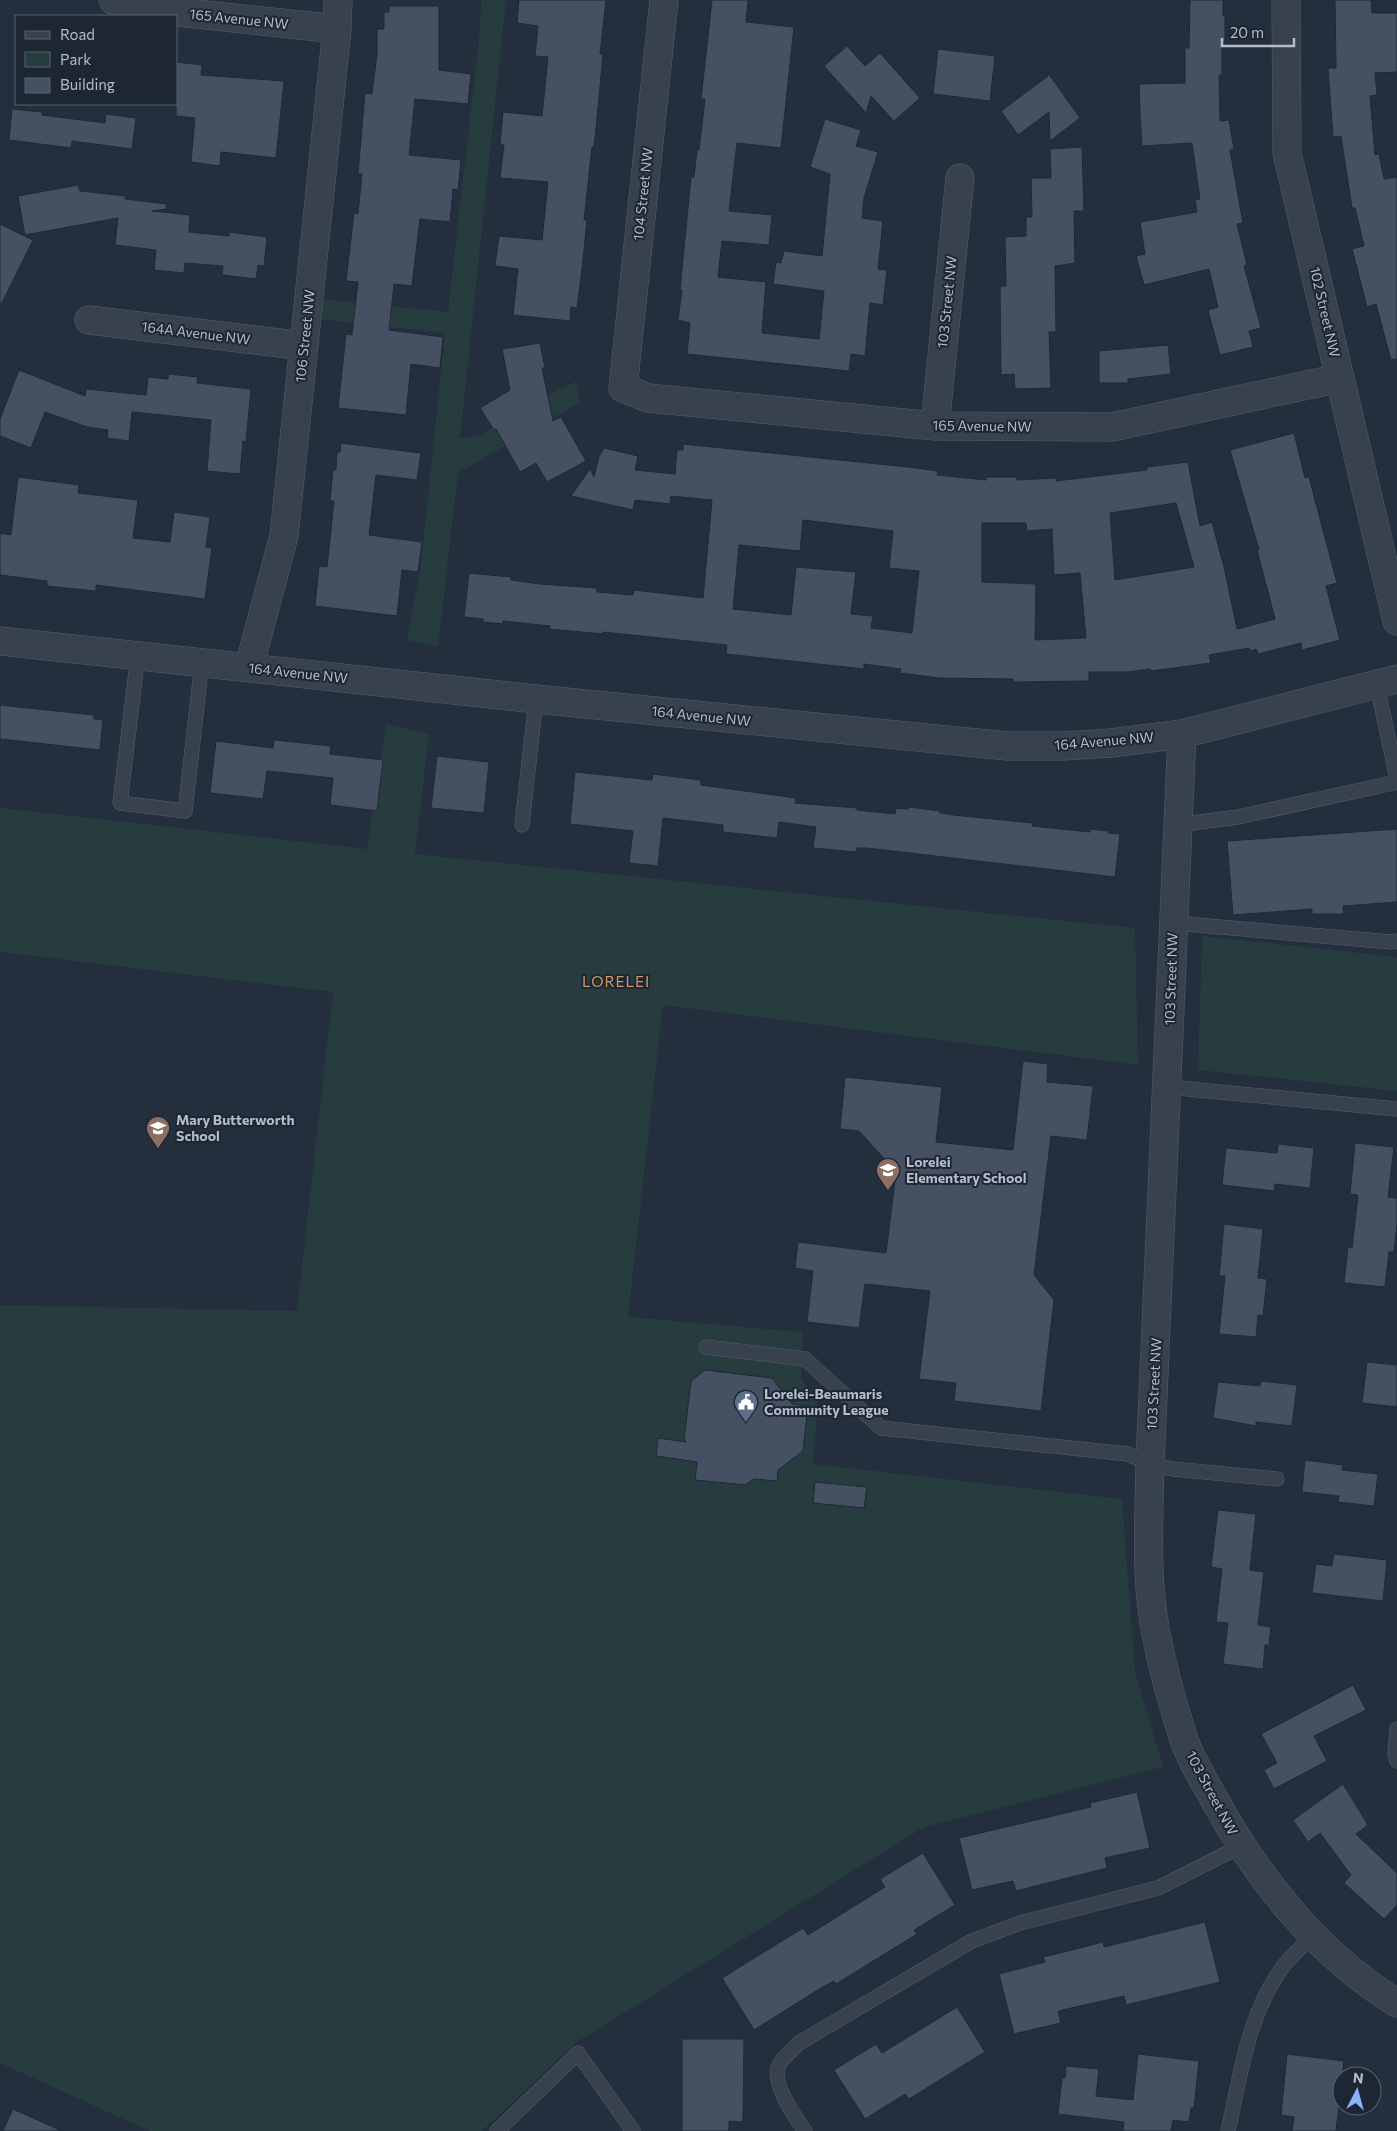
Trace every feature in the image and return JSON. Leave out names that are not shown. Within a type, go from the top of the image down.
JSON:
[{"type":"street","name":"165 Avenue NW","points":[[113,0],[178,6],[337,29]]},
{"type":"street","name":"106 Street NW","points":[[249,667],[284,536],[337,29],[338,0]]},
{"type":"street","name":"104 Street NW","points":[[623,388],[664,0]]},
{"type":"street","name":"102 Street NW","points":[[1286,0],[1287,153],[1397,621]]},
{"type":"street","name":"103 Street NW","points":[[935,426],[960,178]]},
{"type":"street","name":"164A Avenue NW","points":[[89,320],[304,346]]},
{"type":"street","name":"165 Avenue NW","points":[[623,388],[648,398],[935,426],[1112,427],[1340,378]]},
{"type":"street","name":"164 Avenue NW","points":[[0,641],[536,699],[1007,746],[1063,746],[1111,743],[1182,734],[1387,682]]},
{"type":"street","name":"103 Street NW","points":[[1182,734],[1150,1464],[1149,1564],[1151,1600],[1158,1643],[1185,1741],[1203,1780],[1241,1846],[1269,1886],[1314,1935],[1354,1972],[1397,2003]]},
{"type":"lane","points":[[138,655],[120,803],[186,811],[202,662]]},
{"type":"lane","points":[[1177,825],[1238,817],[1397,780],[1387,682]]},
{"type":"lane","points":[[522,825],[536,699]]},
{"type":"lane","points":[[1174,922],[1391,942],[1397,941]]},
{"type":"lane","points":[[1167,1087],[1397,1109]]},
{"type":"lane","points":[[706,1347],[805,1359],[881,1428],[1128,1454],[1150,1464],[1173,1469],[1278,1479]]},
{"type":"lane","points":[[1397,1729],[1394,1754],[1397,1761]]},
{"type":"lane","points":[[805,2131],[790,2110],[777,2076],[779,2064],[799,2043],[970,1942],[1020,1923],[1158,1888],[1241,1846]]},
{"type":"lane","points":[[1228,2131],[1250,2029],[1261,2002],[1283,1966],[1314,1935]]},
{"type":"lane","points":[[497,2131],[578,2053],[633,2131]]},
{"type":"green space","points":[[481,0],[506,0],[460,438],[476,437],[559,389],[576,382],[580,402],[458,473],[438,647],[407,640],[421,564],[445,333],[317,319],[319,299],[448,312],[480,30]]},
{"type":"green space","points":[[386,724],[429,734],[415,854],[1135,928],[1138,1065],[663,1005],[628,1317],[803,1332],[801,1380],[818,1398],[813,1464],[1122,1499],[1135,1671],[1163,1767],[924,1827],[577,2042],[482,2131],[150,2131],[0,2063],[0,1305],[297,1311],[333,992],[0,952],[0,808],[367,849]]},
{"type":"green space","points":[[1202,936],[1397,957],[1397,1091],[1198,1070]]},
{"type":"building","points":[[519,0],[606,0],[600,54],[603,54],[597,118],[584,220],[587,220],[582,269],[577,308],[571,307],[570,321],[513,315],[518,269],[495,266],[499,236],[542,240],[548,182],[500,178],[504,145],[500,145],[503,112],[542,116],[548,57],[535,56],[538,26],[517,23]]},
{"type":"building","points":[[712,0],[748,0],[746,22],[794,27],[781,148],[737,143],[729,211],[772,215],[769,245],[722,241],[718,277],[766,282],[762,333],[819,339],[824,291],[773,284],[776,262],[781,263],[784,251],[822,256],[830,174],[810,167],[825,119],[861,130],[856,146],[878,152],[864,198],[862,218],[883,221],[878,269],[887,270],[883,305],[870,303],[865,356],[851,354],[849,371],[687,354],[690,323],[678,320],[682,290],[680,290],[691,177],[694,177],[697,150],[699,150],[705,99],[701,99]]},
{"type":"building","points":[[1190,0],[1223,0],[1225,42],[1222,42],[1222,75],[1219,75],[1220,121],[1229,120],[1234,149],[1230,150],[1243,223],[1237,224],[1247,265],[1244,266],[1261,328],[1249,331],[1253,347],[1220,355],[1208,310],[1218,307],[1209,269],[1144,285],[1136,256],[1145,254],[1140,222],[1197,212],[1195,200],[1200,199],[1192,143],[1142,146],[1140,114],[1139,84],[1185,83],[1185,48],[1189,48]]},
{"type":"building","points":[[1335,0],[1371,0],[1372,13],[1397,13],[1397,72],[1375,73],[1377,95],[1370,96],[1375,155],[1379,154],[1384,179],[1397,177],[1397,359],[1391,360],[1376,304],[1367,307],[1352,249],[1364,246],[1355,208],[1352,208],[1341,136],[1333,137],[1328,68],[1336,68]]},
{"type":"building","points":[[389,6],[439,6],[439,70],[471,74],[468,104],[415,99],[409,155],[461,160],[458,190],[453,189],[450,222],[420,219],[412,286],[394,284],[389,330],[443,337],[440,368],[411,364],[406,415],[338,408],[346,334],[352,335],[358,282],[346,281],[354,213],[358,214],[362,174],[358,174],[365,93],[372,94],[377,54],[377,29],[384,29],[384,12],[389,12]]},
{"type":"building","points":[[847,46],[865,66],[880,53],[920,98],[894,121],[871,96],[866,113],[824,66]]},
{"type":"building","points":[[938,49],[995,56],[990,101],[933,94]]},
{"type":"building","points":[[178,62],[202,65],[201,75],[284,81],[276,158],[221,152],[220,166],[191,162],[195,118],[176,116],[176,105],[178,105]]},
{"type":"building","points":[[1048,73],[1080,118],[1050,141],[1049,112],[1018,135],[1001,111],[1048,76]]},
{"type":"building","points":[[12,109],[105,123],[106,114],[136,118],[132,149],[72,141],[71,148],[9,140]]},
{"type":"building","points":[[1082,147],[1084,211],[1074,211],[1075,263],[1055,266],[1056,332],[1049,332],[1051,388],[1015,389],[1014,374],[1001,375],[1000,286],[1006,286],[1005,237],[1026,236],[1026,217],[1032,217],[1031,178],[1051,178],[1050,149]]},
{"type":"building","points":[[78,185],[80,191],[126,196],[125,199],[166,204],[167,209],[152,211],[190,215],[189,232],[229,236],[229,232],[267,237],[264,266],[258,265],[256,279],[222,275],[223,266],[185,263],[184,273],[154,270],[156,250],[115,245],[118,218],[25,235],[18,196]]},
{"type":"building","points":[[0,224],[33,240],[0,307]]},
{"type":"building","points":[[540,343],[545,368],[542,368],[553,421],[561,417],[586,461],[547,482],[536,463],[520,472],[496,429],[494,430],[480,408],[510,390],[502,349]]},
{"type":"building","points":[[1168,345],[1171,374],[1128,379],[1128,383],[1099,383],[1099,351]]},
{"type":"building","points":[[19,370],[85,396],[86,389],[146,395],[148,377],[168,379],[169,374],[198,377],[197,383],[251,389],[246,442],[243,441],[240,474],[207,471],[211,420],[132,412],[129,441],[107,438],[108,430],[87,427],[45,412],[31,448],[0,436],[0,419]]},
{"type":"building","points":[[1294,433],[1305,478],[1309,477],[1337,583],[1326,586],[1340,640],[1302,650],[1301,643],[1258,654],[1256,649],[1250,651],[1249,648],[1209,655],[1211,663],[1151,671],[1150,669],[1127,672],[1089,672],[1089,681],[1013,682],[1013,679],[939,678],[900,673],[901,669],[864,664],[864,669],[726,654],[727,645],[603,632],[603,634],[549,629],[550,626],[503,621],[503,624],[483,622],[483,619],[464,617],[469,573],[511,577],[511,580],[540,584],[597,588],[597,592],[633,595],[634,590],[703,598],[712,500],[671,496],[670,504],[635,500],[633,510],[571,496],[590,469],[594,477],[599,456],[604,448],[638,456],[635,470],[675,474],[677,450],[683,450],[683,444],[908,467],[938,471],[937,475],[986,480],[986,477],[1017,477],[1017,480],[1056,478],[1056,481],[1147,470],[1147,467],[1188,462],[1200,526],[1212,522],[1237,629],[1275,619],[1257,550],[1259,550],[1230,450]],"holes":[[[1176,503],[1194,567],[1115,580],[1110,513]],[[803,520],[893,531],[889,568],[919,571],[912,633],[871,628],[873,616],[851,614],[856,572],[796,567],[791,615],[733,609],[739,545],[800,551]],[[982,523],[1026,523],[1027,531],[1052,529],[1054,575],[1080,573],[1086,638],[1035,640],[1036,584],[982,582]]]},
{"type":"building","points":[[341,443],[421,453],[417,480],[376,475],[369,535],[422,542],[418,572],[402,570],[397,616],[315,606],[319,566],[327,567],[334,501],[330,501],[333,470],[336,470],[337,452],[340,452]]},
{"type":"building","points":[[18,477],[79,485],[78,493],[138,500],[133,538],[170,542],[174,512],[210,517],[206,547],[212,548],[205,599],[96,585],[96,591],[47,586],[47,581],[0,575],[0,533],[11,535]]},
{"type":"building","points":[[0,705],[94,715],[94,719],[103,720],[100,750],[0,739]]},
{"type":"building","points":[[274,740],[331,746],[330,754],[383,760],[377,811],[330,805],[333,778],[267,771],[263,799],[210,793],[216,741],[273,748]]},
{"type":"building","points":[[437,756],[489,762],[484,813],[431,808]]},
{"type":"building","points":[[575,772],[652,780],[653,774],[701,780],[701,785],[796,798],[795,803],[857,808],[857,810],[895,814],[896,808],[908,809],[909,807],[954,815],[1033,823],[1032,826],[1090,832],[1090,829],[1108,831],[1108,833],[1120,834],[1115,877],[867,848],[857,848],[856,852],[813,848],[816,827],[779,822],[777,838],[723,832],[723,825],[663,818],[658,866],[629,863],[633,831],[570,824]]},
{"type":"building","points":[[1397,829],[1397,902],[1343,906],[1344,914],[1312,914],[1312,909],[1233,915],[1227,841]]},
{"type":"building","name":"Lorelei Elementary School","points":[[1023,1061],[1048,1064],[1047,1082],[1093,1086],[1087,1140],[1051,1136],[1034,1275],[1054,1300],[1041,1411],[954,1401],[956,1383],[919,1379],[930,1291],[865,1284],[859,1328],[807,1322],[813,1271],[795,1268],[798,1242],[886,1253],[896,1172],[859,1131],[840,1129],[845,1077],[942,1087],[936,1142],[1013,1150]]},
{"type":"building","points":[[1355,1143],[1394,1147],[1388,1197],[1397,1198],[1397,1224],[1394,1252],[1389,1252],[1385,1287],[1344,1283],[1348,1247],[1352,1248],[1358,1195],[1350,1194]]},
{"type":"building","points":[[1278,1144],[1314,1148],[1310,1188],[1275,1184],[1274,1191],[1222,1185],[1226,1148],[1277,1153]]},
{"type":"building","points":[[1224,1224],[1263,1229],[1258,1278],[1267,1279],[1263,1316],[1258,1315],[1256,1337],[1219,1334],[1225,1276],[1219,1276]]},
{"type":"building","points":[[1367,1362],[1397,1365],[1397,1407],[1362,1403]]},
{"type":"building","name":"Lorelei-Beaumaris Community League","points":[[705,1370],[772,1378],[792,1404],[808,1406],[803,1451],[778,1470],[777,1481],[754,1479],[745,1485],[695,1480],[697,1462],[656,1456],[658,1438],[686,1442],[684,1439],[691,1381]]},
{"type":"building","points":[[1261,1381],[1297,1385],[1292,1426],[1256,1422],[1256,1426],[1213,1418],[1218,1382],[1260,1386]]},
{"type":"building","points":[[1305,1460],[1343,1465],[1342,1470],[1378,1474],[1374,1506],[1338,1502],[1339,1496],[1302,1492]]},
{"type":"building","points":[[815,1482],[867,1487],[864,1508],[813,1503]]},
{"type":"building","points":[[1218,1510],[1256,1514],[1250,1570],[1264,1572],[1258,1625],[1271,1627],[1269,1645],[1265,1645],[1263,1669],[1223,1664],[1228,1623],[1216,1622],[1222,1569],[1211,1567]]},
{"type":"building","points":[[1334,1554],[1387,1560],[1383,1601],[1312,1593],[1316,1564],[1332,1566]]},
{"type":"building","points":[[1353,1685],[1366,1710],[1314,1736],[1327,1761],[1274,1789],[1264,1770],[1277,1763],[1261,1734]]},
{"type":"building","points":[[1343,1784],[1368,1825],[1356,1834],[1397,1873],[1397,1905],[1384,1919],[1344,1883],[1351,1875],[1320,1833],[1308,1842],[1293,1820]]},
{"type":"building","points":[[1137,1792],[1150,1848],[1105,1858],[1107,1868],[1016,1891],[1013,1881],[972,1890],[959,1838],[1091,1807],[1090,1803]]},
{"type":"building","points":[[923,1853],[955,1905],[914,1930],[917,1934],[836,1984],[834,1981],[821,1988],[754,2030],[722,1978],[803,1928],[808,1935],[885,1887],[880,1879]]},
{"type":"building","points":[[1205,1922],[1220,1982],[1126,2005],[1124,1996],[1058,2011],[1061,2023],[1014,2034],[999,1974],[1045,1962],[1043,1957],[1103,1942],[1104,1947]]},
{"type":"building","points":[[957,2007],[985,2052],[909,2099],[905,2094],[865,2119],[834,2070],[876,2044],[882,2053]]},
{"type":"building","points":[[682,2039],[744,2039],[743,2122],[729,2121],[729,2131],[682,2131]]},
{"type":"building","points":[[1138,2054],[1199,2061],[1194,2108],[1191,2108],[1189,2122],[1173,2120],[1171,2131],[1123,2131],[1124,2122],[1058,2114],[1062,2078],[1065,2078],[1066,2066],[1099,2069],[1096,2096],[1133,2100]]},
{"type":"building","points":[[1287,2054],[1344,2061],[1343,2066],[1332,2066],[1332,2116],[1338,2116],[1336,2131],[1292,2131],[1294,2117],[1281,2115]]},
{"type":"building","points":[[13,2109],[62,2131],[3,2131]]},
{"type":"place","name":"Mary Butterworth School","points":[[158,1149]]},
{"type":"place","name":"Lorelei Elementary School","points":[[888,1191]]},
{"type":"place","name":"Lorelei-Beaumaris Community League","points":[[746,1423]]},
{"type":"district","name":"LORELEI","points":[[616,982]]}]
